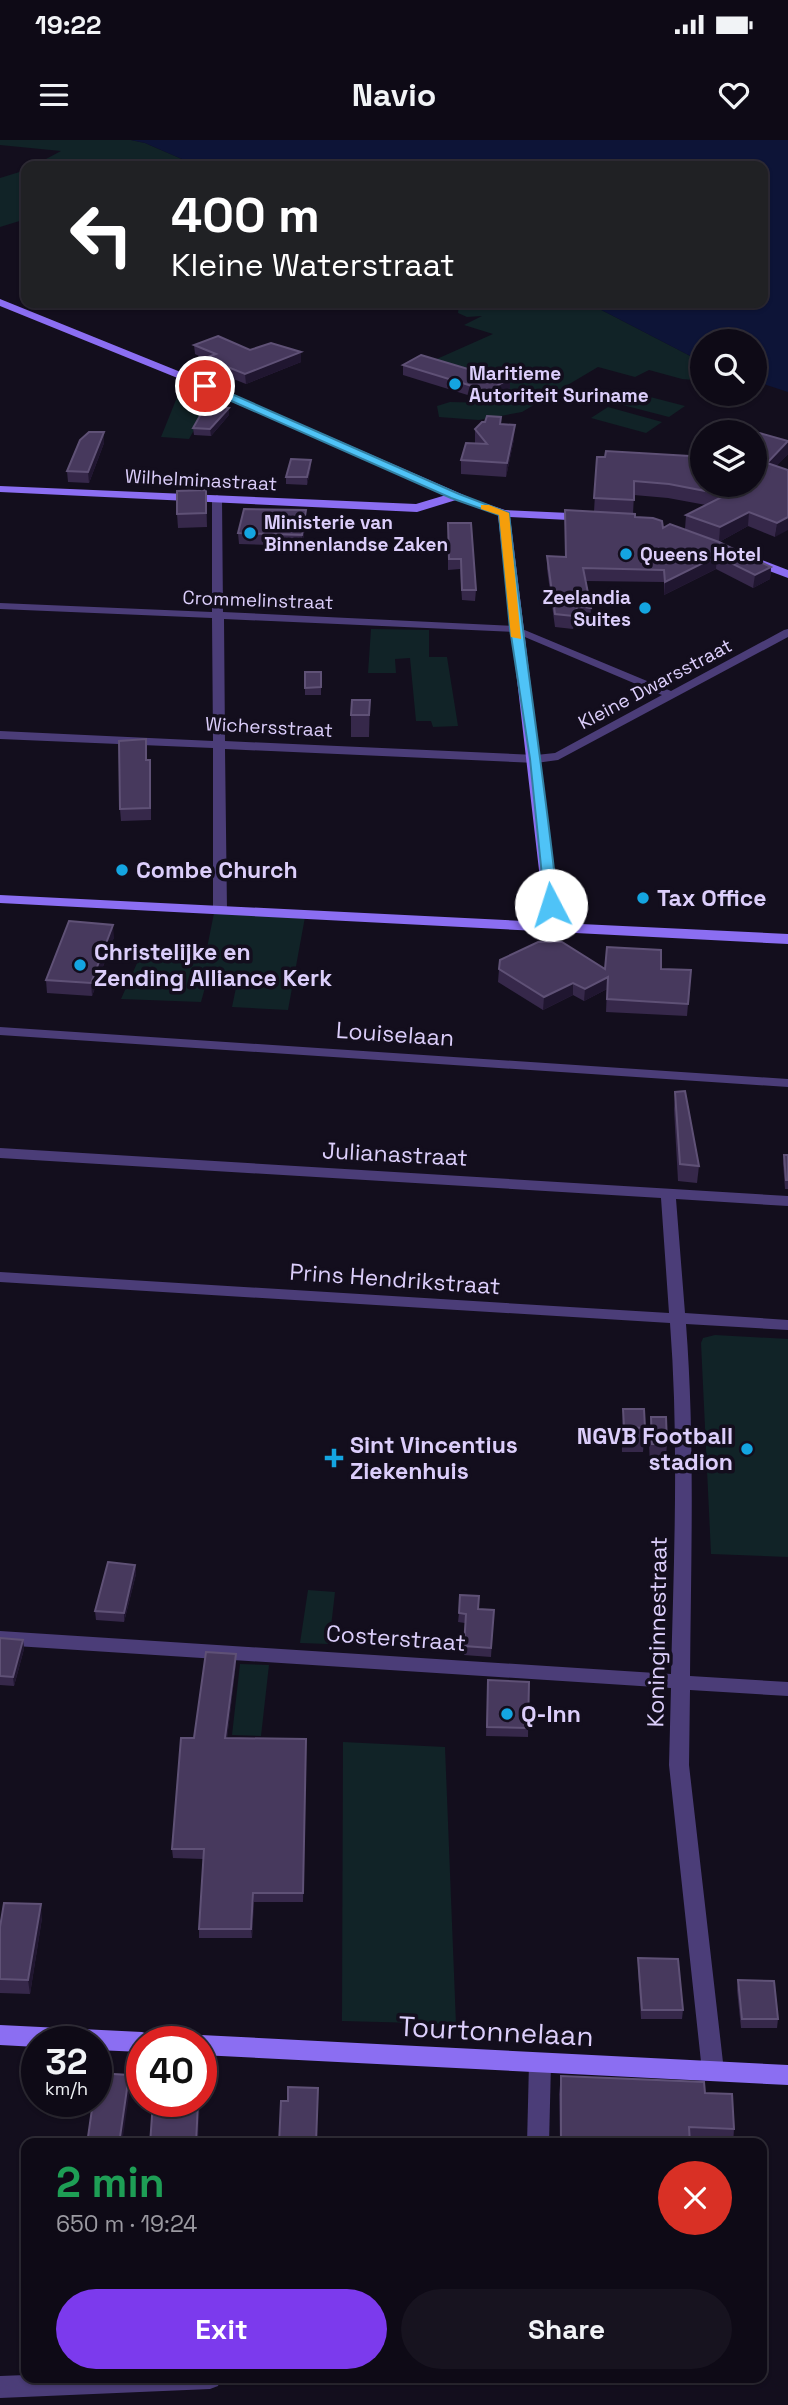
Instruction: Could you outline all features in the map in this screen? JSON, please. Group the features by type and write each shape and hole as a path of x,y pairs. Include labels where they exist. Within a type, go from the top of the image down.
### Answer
{"street":[{"path":"2,305 184,377 451,494 504,513"},
{"path":"425,482 430,492 423,505 504,513 606,517"},
{"name":"Wilhelminastraat","path":"0,489 401,507 423,505 451,494"},
{"path":"217,498 220,910"},
{"path":"504,513 515,629 536,759 553,927"},
{"path":"736,554 788,574"},
{"name":"Crommelinstraat","path":"0,606 515,629"},
{"path":"515,629 671,695"},
{"name":"Kleine Dwarsstraat","path":"536,759 558,756 788,632"},
{"name":"Wichersstraat","path":"0,734 536,759"},
{"path":"0,900 788,939"},
{"name":"Louiselaan","path":"0,1031 788,1083"},
{"name":"Julianastraat","path":"0,1153 788,1201"},
{"name":"Koninginnestraat","path":"668,1193 681,1362 683,1539 679,1765 713,2071"},
{"name":"Prins Hendrikstraat","path":"0,1277 788,1325"},
{"name":"Costerstraat","path":"0,1638 788,1689"},
{"path":"0,2035 126,2041"},
{"name":"Tourtonnelaan","path":"217,2046 788,2075"},
{"path":"538,2138 540,2063"},
{"path":"0,2387 93,2383"}],"shaded area":[{"path":"0,140 131,140 145,143 186,161 42,161 61,151 0,145"},
{"path":"21,172 21,221 0,227 0,178"},
{"path":"458,308 598,308 690,356 690,380 649,370 635,377 598,367 522,412 479,420 439,417 437,406 450,402 490,403 509,394 507,386 430,362 493,334 464,325 482,316 467,317 458,313"},
{"path":"182,385 212,398 189,439 161,437"},
{"path":"631,392 685,406 669,417 615,403"},
{"path":"608,407 662,422 646,433 591,418"},
{"path":"371,629 429,630 429,657 447,657 458,726 433,727 431,721 416,721 410,658 395,659 396,673 368,673"},
{"path":"214,913 305,917 288,1010 232,1007 238,978 208,977 201,1002 121,999 138,961 157,961 159,956 205,958"},
{"name":"NGVB Football stadion","path":"715,1335 788,1339 788,1557 711,1554 701,1343 703,1338"},
{"path":"308,1590 335,1592 329,1644 300,1643"},
{"path":"240,1664 269,1665 261,1736 232,1735"},
{"path":"343,1742 445,1747 456,2024 342,2021"}],"water":[{"path":"131,140 788,140 788,392 767,385 767,329 690,329 690,356 598,308 768,308 768,161 186,161 145,143"}],"building":[{"path":"218,336 250,350 271,343 301,352 245,374 205,358 216,354 194,345"},
{"path":"421,355 488,375 495,371 510,378 488,391 403,365"},
{"path":"206,405 229,408 210,429 193,428"},
{"path":"487,416 501,417 500,424 515,425 507,463 461,460 466,443 487,444 475,429 485,422"},
{"path":"89,432 104,432 88,472 67,471 80,440"},
{"path":"767,435 788,441 767,463"},
{"path":"606,451 690,456 690,488 634,481 634,500 594,498 597,457 605,457"},
{"path":"291,459 311,460 307,477 286,477"},
{"path":"767,463 788,470 788,517 777,523 749,512 720,527 686,515 722,497 767,497"},
{"path":"206,490 206,513 177,514 177,491"},
{"path":"244,509 306,510 302,535 238,533"},
{"path":"565,510 635,514 635,517 653,518 662,521 663,528 670,524 719,542 771,567 755,575 717,556 665,582 664,570 583,568 591,608 578,606 573,616 555,614 547,556 566,557"},
{"path":"448,523 471,523 476,590 462,590 461,559 449,559"},
{"path":"305,672 321,672 321,687 305,688"},
{"path":"352,700 370,700 369,715 351,715"},
{"path":"146,739 146,760 150,760 150,808 120,809 119,741"},
{"name":"Christelijke en Zending Alliance Kerk","path":"69,921 113,925 91,983 46,980"},
{"path":"538,942 562,942 605,969 607,947 661,950 661,969 691,970 688,1004 607,999 608,977 585,989 573,983 544,997 499,969 500,960"},
{"path":"685,1091 699,1166 680,1164 675,1092"},
{"path":"784,1155 788,1155 788,1180 786,1180"},
{"path":"623,1409 644,1409 645,1428 624,1427"},
{"path":"651,1417 666,1417 667,1444 652,1444"},
{"path":"108,1562 135,1565 124,1613 95,1611"},
{"path":"460,1595 479,1596 478,1609 494,1610 491,1648 464,1646 466,1614 459,1613"},
{"path":"0,1638 23,1640 13,1677 0,1676"},
{"path":"206,1652 236,1654 225,1738 306,1739 303,1893 253,1893 251,1929 199,1929 204,1849 172,1849 181,1738 194,1738"},
{"name":"Q-Inn","path":"488,1680 529,1682 528,1728 487,1727"},
{"path":"4,1903 41,1904 28,1980 0,1979 0,1927"},
{"path":"638,1958 678,1959 683,2010 642,2010"},
{"path":"738,1980 774,1981 778,2019 742,2019"},
{"path":"112,2074 126,2075 120,2138 88,2138 91,2117 112,2117"},
{"path":"561,2076 704,2082 705,2093 732,2094 734,2129 689,2127 690,2138 561,2138"},
{"path":"288,2087 318,2088 316,2138 279,2138 281,2101 288,2101"},
{"path":"152,2117 197,2117 196,2138 150,2138"}],"slow traffic":[{"path":"485,507 504,513 517,637"}],"place":[{"name":"Maritieme Autoriteit Suriname","path":"455,384"},
{"name":"Ministerie van Binnenlandse Zaken","path":"250,533"},
{"name":"Queens Hotel","path":"626,554"},
{"name":"Zeelandia Suites","path":"645,608"},
{"name":"Combe Church","path":"122,870"},
{"name":"Tax Office","path":"643,898"},
{"name":"Christelijke en Zending Alliance Kerk","path":"80,965"},
{"name":"NGVB Football stadion","path":"747,1449"},
{"name":"Sint Vincentius Ziekenhuis","path":"334,1458"},
{"name":"Q-Inn","path":"507,1714"}],"route":[{"path":"205,386 455,496 504,513 515,629 536,759 551,905"}]}
